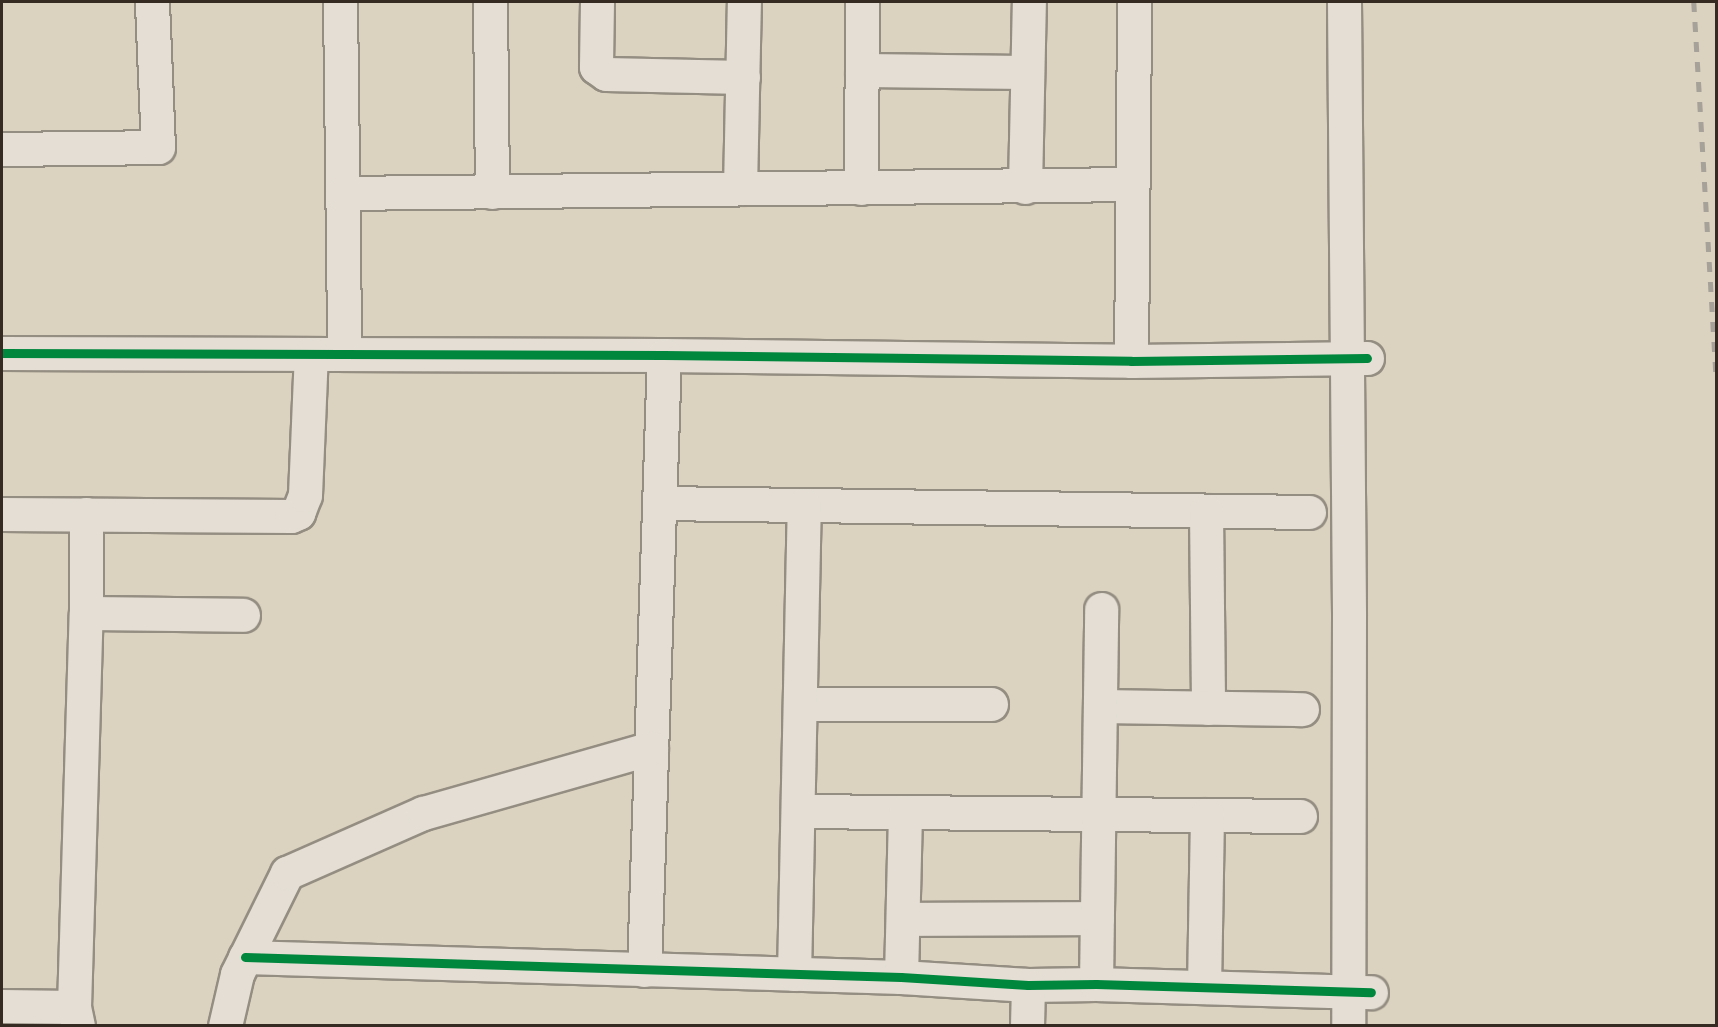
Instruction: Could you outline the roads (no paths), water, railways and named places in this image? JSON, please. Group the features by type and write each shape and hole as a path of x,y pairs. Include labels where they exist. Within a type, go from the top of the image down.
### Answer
{"street":[{"path":"2,149 158,147 152,2"},
{"path":"340,2 344,354"},
{"path":"490,2 492,192"},
{"path":"597,2 596,68 606,74 743,77"},
{"path":"740,188 744,2"},
{"path":"861,188 862,2"},
{"path":"1025,187 1029,2"},
{"path":"1131,361 1134,2"},
{"path":"1344,2 1357,358"},
{"path":"1366,2 1357,358 1360,992 1371,1026"},
{"path":"862,70 1027,72"},
{"path":"342,193 1131,184"},
{"path":"2,353 664,355 1131,361 1357,358"},
{"path":"2,514 291,516 298,513 305,495 311,354"},
{"path":"644,970 664,355"},
{"path":"659,503 1309,512"},
{"path":"795,974 804,505"},
{"path":"1206,511 1208,708"},
{"path":"2,1006 76,1016 86,613 86,514"},
{"path":"1096,984 1101,609"},
{"path":"86,613 243,615"},
{"path":"800,704 991,704"},
{"path":"1100,706 1302,709"},
{"path":"225,1026 237,974 287,873 423,813 651,748"},
{"path":"798,811 1300,816"},
{"path":"901,977 905,812"},
{"path":"1204,987 1207,815"},
{"path":"903,919 1097,918"},
{"path":"245,957 901,977 1028,985 1096,984 1360,992"},
{"path":"1027,1026 1028,985"},
{"path":"1348,1026 1360,992"}],"railway":[{"path":"1694,2 1716,377"}]}
